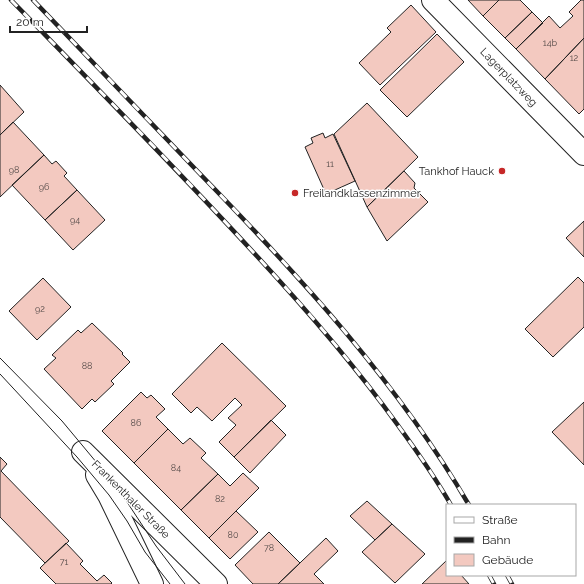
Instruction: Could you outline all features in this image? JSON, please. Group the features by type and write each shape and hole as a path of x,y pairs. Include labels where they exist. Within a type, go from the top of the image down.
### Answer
{"street":[{"name":"Lagerplatzweg","path":"433,0 584,154"},
{"name":"Frankenthaler Straße","path":"152,584 109,495 83,452 216,584"}],"building":[{"path":"468,0 499,0 483,16"},
{"path":"499,0 520,0 532,12 505,38 483,16"},
{"path":"581,0 584,0 584,38 545,79 516,49 549,16 560,28 573,16 569,12"},
{"path":"411,5 436,32 380,85 359,63 391,32 387,28"},
{"path":"532,12 543,23 516,49 505,38"},
{"path":"437,34 464,62 407,117 380,90"},
{"path":"584,38 584,109 579,114 545,79"},
{"path":"0,85 24,112 0,135"},
{"path":"367,103 418,157 367,207 334,134"},
{"path":"13,122 44,155 0,197 0,135"},
{"path":"323,133 325,138 333,134 355,181 326,194 305,147 313,143 311,138"},
{"path":"44,155 52,164 56,161 67,173 64,176 77,190 45,220 12,185"},
{"path":"404,171 415,183 414,188 428,202 387,241 367,207"},
{"path":"77,190 105,220 73,250 45,220"},
{"path":"584,221 584,257 566,238"},
{"path":"578,277 584,283 584,327 553,357 525,329"},
{"path":"43,278 71,307 37,340 9,311"},
{"path":"92,323 123,353 122,354 130,362 111,381 114,384 95,402 92,399 82,409 44,369 56,358 52,355 78,330 81,333"},
{"path":"222,343 286,406 234,457 219,442 236,425 228,418 242,405 235,398 212,421 197,407 191,413 172,394"},
{"path":"141,392 147,398 151,395 165,409 156,417 168,429 134,463 102,431"},
{"path":"584,402 584,465 552,432"},
{"path":"271,420 286,435 250,473 234,457"},
{"path":"168,429 183,444 190,438 206,453 201,458 218,474 181,510 134,463"},
{"path":"0,457 7,464 1,471 69,541 45,563 0,517"},
{"path":"243,473 259,488 209,538 181,510 218,474 230,486"},
{"path":"367,501 392,524 375,540 350,516"},
{"path":"236,511 258,532 230,559 209,538"},
{"path":"392,524 425,554 395,583 362,552"},
{"path":"269,532 300,563 278,584 253,584 235,565"},
{"path":"326,538 338,551 314,574 324,584 278,584"},
{"path":"66,543 83,561 80,564 97,581 104,575 112,583 56,584 40,568"},
{"path":"446,561 446,576 462,576 469,584 422,584"}],"tram line":[{"path":"0,358 62,421 107,475 156,546 185,584"},
{"path":"0,374 77,457 109,495 127,521 145,552 170,584"}],"railway":[{"path":"11,0 194,189 310,315 380,401 425,464 450,504"},
{"path":"33,0 240,215 312,293 346,333 411,416 468,504"},
{"path":"490,576 494,584"},
{"path":"508,576 512,584"}],"place":[{"name":"Tankhof Hauck","path":"502,171"},
{"name":"Freilandklassenzimmer","path":"295,193"}]}
